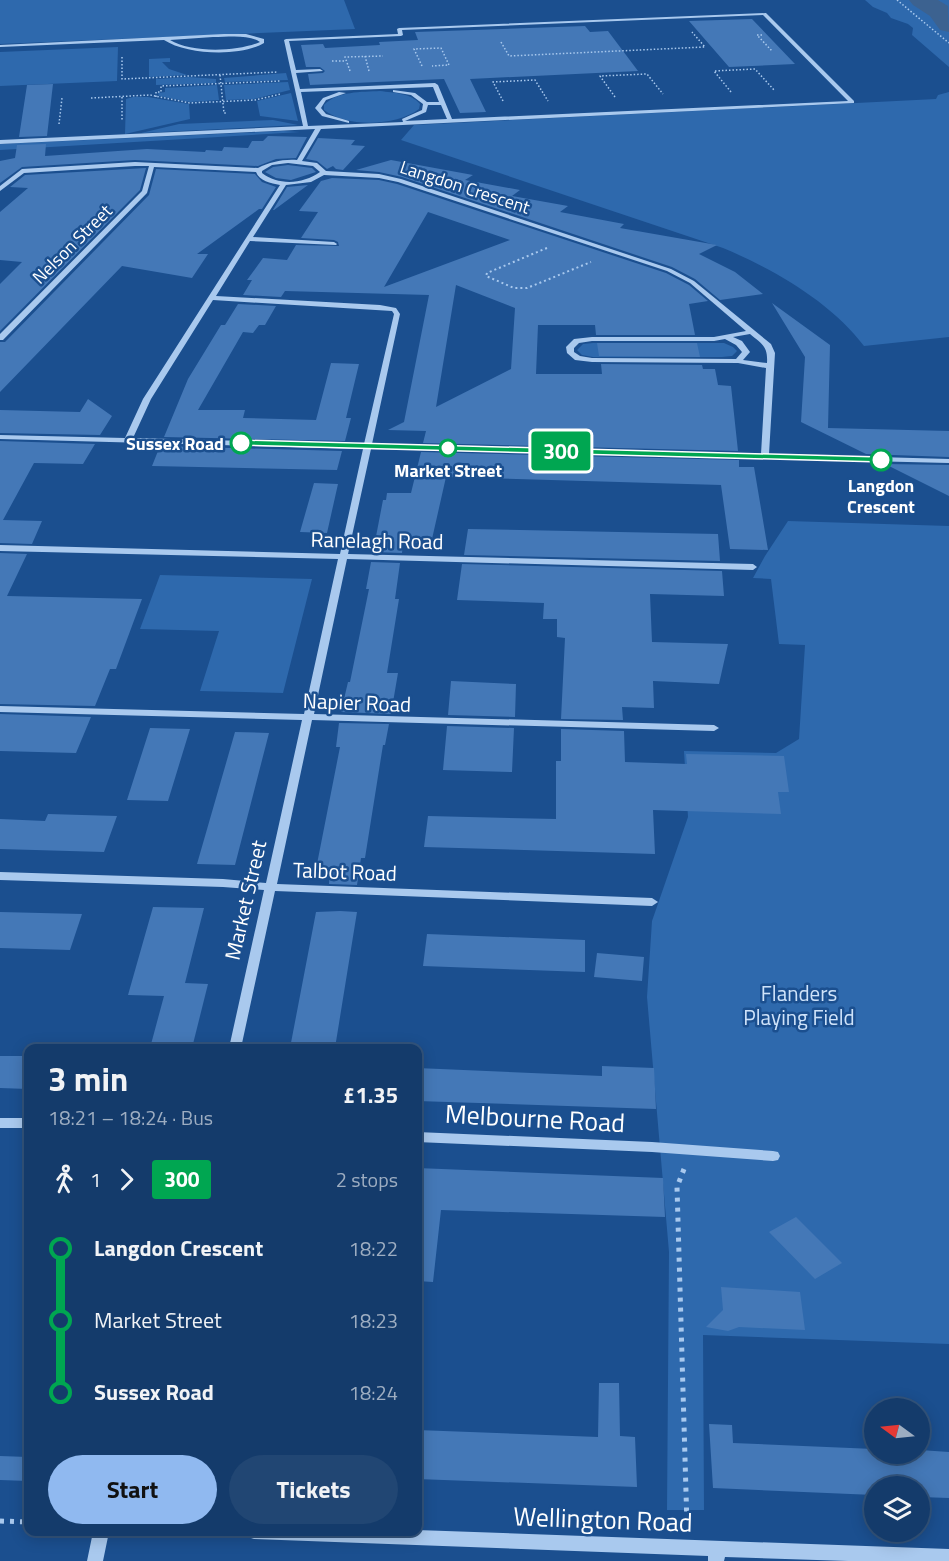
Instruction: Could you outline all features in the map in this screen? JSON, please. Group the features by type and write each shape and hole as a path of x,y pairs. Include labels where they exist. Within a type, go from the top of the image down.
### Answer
{"street":[{"path":"0,142 306,128 317,130 383,124 852,102 764,14 399,29 401,35 286,40 306,128"},
{"path":"0,46 165,39 248,36 259,38 262,43 248,48 199,50 178,47 165,39"},
{"path":"293,72 320,70"},
{"path":"298,91 435,85 450,121"},
{"path":"318,107 321,101 333,95 366,89 404,92 419,97 426,104 443,103"},
{"path":"318,107 324,115 339,120 383,124 419,114 424,111 426,104"},
{"path":"302,108 318,107"},
{"path":"0,189 22,171 152,165 259,170 279,162 298,161 317,130"},
{"name":"Langdon Crescent","path":"298,161 321,166 322,173"},
{"name":"Nelson Street","path":"0,338 145,192 152,165"},
{"path":"128,440 147,399 284,183 261,177 259,170"},
{"name":"Langdon Crescent","path":"284,183 309,180 322,173 379,176 399,180 682,275 768,346 771,353 771,366 765,456"},
{"path":"248,239 334,244"},
{"name":"Market Street","path":"211,298 394,309 397,314 370,446 237,1044"},
{"path":"750,332 728,337 592,339 577,341 570,347 571,353 578,358 592,360 738,361 771,366"},
{"path":"728,337 746,352 738,361"},
{"path":"0,437 949,461"},
{"name":"Ranelagh Road","path":"0,548 753,567"},
{"name":"Napier Road","path":"0,709 308,719 714,728"},
{"name":"Talbot Road","path":"0,876 223,883 272,888 652,902"},
{"path":"0,1123 24,1123"},
{"name":"Melbourne Road","path":"422,1137 652,1147 773,1156"},
{"path":"95,1561 100,1536"},
{"name":"Wellington Road","path":"363,1536 689,1548 716,1555 949,1557"}],"path":[{"path":"897,0 949,43"},
{"path":"492,25 509,56 705,47 679,18"},
{"path":"122,84 123,41"},
{"path":"422,66 414,49 441,48 449,65 426,66"},
{"path":"364,56 369,71"},
{"path":"350,72 345,57 383,56"},
{"path":"331,61 346,61"},
{"path":"743,107 714,71 754,69 788,105"},
{"path":"122,79 293,72"},
{"path":"626,112 600,76 647,74 676,110"},
{"path":"220,75 224,113 235,114"},
{"path":"156,97 156,92 161,92 161,86 295,80"},
{"path":"511,118 493,82 535,80 557,116"},
{"path":"92,98 156,97 190,103 255,100 298,91"},
{"path":"121,136 122,97"},
{"path":"58,139 62,98"},
{"path":"572,238 487,273 486,276 513,288 527,288 614,252"},
{"path":"685,1149 685,1164 678,1187 689,1548"},
{"path":"0,1521 24,1522"}],"green space":[{"path":"0,0 344,0 355,29 0,44"},
{"path":"865,0 949,0 949,67 912,35 913,28 908,24 891,18 887,13 873,7"},
{"path":"118,47 117,81 0,86 0,52"},
{"path":"170,58 170,62 162,62 169,69 187,75 149,77 149,59"},
{"path":"286,73 288,80 225,82 224,78"},
{"path":"189,77 216,79 216,83 156,85 156,79"},
{"path":"288,82 290,90 254,99 226,100 224,85"},
{"path":"217,85 219,100 190,102 159,96 158,93 165,92 165,88"},
{"path":"380,91 412,98 420,104 419,109 398,119 372,123 345,120 324,110 324,105 336,97 350,93"},
{"path":"949,92 949,337 864,346 851,330 818,301 800,288 742,256 401,140 414,125 936,99 938,95"},
{"path":"291,93 298,121 260,116 257,101"},
{"path":"148,97 189,104 190,119 125,134 126,99"},
{"path":"273,120 298,125 141,133 179,124"},
{"path":"300,132 0,150 0,144"},
{"path":"724,343 737,351 732,356 722,357 593,357 582,355 577,350 583,344"},
{"name":"Flanders Playing Field","path":"788,521 949,526 949,1344 703,1335 704,1510 667,1510 669,1252 647,997 652,921 688,817 684,751 776,753 799,739 805,645 779,644 771,579 753,578"},
{"path":"160,575 312,579 283,693 200,691 219,631 140,629"}],"building":[{"path":"752,19 795,64 729,67 689,21"},
{"path":"585,26 590,32 608,31 638,71 470,79 486,112 460,113 444,79 310,85 308,74 325,71 320,67 306,67 301,45 323,44 325,48 380,45 379,42 418,40 415,32"},
{"path":"53,84 47,136 19,137 27,85"},
{"path":"268,136 307,137 296,158 276,159 258,166 135,160 22,167 0,183 0,161 15,158 17,145 46,144 45,156 147,149 205,152 206,150 222,151 224,147 248,148 252,141 263,141"},
{"path":"318,138 355,140 351,145 365,146 343,170 333,166 327,169 317,161 306,159"},
{"path":"391,160 473,175 465,180 520,190 512,196 568,206 560,212 624,224 620,228 717,245 699,254 735,272 763,294 720,300 695,279 672,267 402,177 356,170"},
{"path":"288,165 312,168 316,172 291,180 276,178 265,172 273,167"},
{"path":"146,168 140,190 0,331 0,284 22,262 0,260 0,212 28,188 10,187 25,175"},
{"path":"156,169 255,174 262,182 276,187 262,209 197,254 208,254 192,278 122,266 0,392 0,342 5,342 149,195"},
{"path":"332,178 379,180 397,184 666,273 689,285 708,301 689,304 695,335 596,335 595,325 538,325 536,374 602,374 601,364 702,365 703,369 715,369 718,385 731,386 738,451 423,443 426,431 388,430 404,422 429,295 285,291 281,297 243,295 252,280 247,280 263,258 287,260 296,245 339,246 334,240 301,238 318,212 299,211 321,181","holes":["428,212 510,240 384,287","456,285 515,308 511,369 436,407"]},
{"path":"308,185 274,210 273,210 287,187"},
{"path":"772,303 830,345 828,428 949,431 949,457 866,454 801,422 805,357"},
{"path":"238,304 276,306 265,325 259,325 253,333 243,332 198,410 245,410 243,418 316,420 331,363 359,364 346,418 351,418 345,441 164,437 188,379 221,325 225,325"},
{"path":"597,343 697,343 700,357 599,356"},
{"path":"88,399 112,416 100,435 0,433 0,410 80,412"},
{"path":"0,441 95,444 83,464 34,463 3,520 42,521 32,544 0,543"},
{"path":"160,446 342,451 337,470 152,466"},
{"path":"421,452 739,460 739,467 754,467 768,550 730,549 721,485 446,477 432,539 430,538 429,543 403,542 402,553 373,552 383,500 386,500 387,493 411,493"},
{"path":"885,464 949,465 949,496"},
{"path":"314,483 338,484 327,533 300,532"},
{"path":"468,529 718,534 720,561 464,555"},
{"path":"0,553 27,554 7,596 142,599 116,669 110,669 95,706 0,704"},
{"path":"371,562 400,563 395,599 399,599 387,673 398,673 391,714 341,712 348,682 350,682 369,589 366,589"},
{"path":"462,564 722,571 724,596 650,594 652,642 728,644 719,684 653,681 654,708 622,707 623,720 561,719 565,638 557,637 557,619 543,619 544,603 457,600"},
{"path":"451,681 516,684 515,717 448,715"},
{"path":"0,714 91,717 76,753 0,751"},
{"path":"339,723 389,724 385,745 383,745 365,858 361,858 357,885 329,884 330,869 316,869 340,747 336,747"},
{"path":"447,726 514,728 512,772 443,770"},
{"path":"150,728 190,729 168,801 127,800"},
{"path":"561,729 624,731 625,762 687,764 686,754 784,756 789,792 778,792 781,814 653,810 655,854 424,847 428,816 556,819 556,761 561,761"},
{"path":"235,732 269,733 235,865 197,864"},
{"path":"48,814 117,816 104,852 0,849 0,819 45,821"},
{"path":"153,907 204,908 185,983 208,984 193,1044 151,1044 164,996 128,995"},
{"path":"0,912 82,914 70,950 0,948"},
{"path":"316,912 357,912 336,1044 291,1044"},
{"path":"427,934 585,940 585,972 423,966"},
{"path":"597,953 644,957 642,981 594,977"},
{"path":"0,1056 24,1056 24,1089 0,1088"},
{"path":"602,1066 654,1068 656,1109 422,1101 422,1068 602,1076"},
{"path":"422,1168 663,1178 665,1217 441,1210 433,1282 422,1281"},
{"path":"796,1217 842,1263 815,1279 769,1232"},
{"path":"721,1287 800,1292 805,1330 739,1327 728,1331 706,1327 723,1310"},
{"path":"599,1383 619,1383 620,1436 635,1437 637,1487 422,1479 422,1430 598,1437"},
{"path":"709,1424 732,1425 733,1443 864,1449 864,1464 930,1464 930,1451 949,1452 949,1498 930,1497 930,1476 864,1476 864,1495 713,1488"},
{"path":"0,1456 24,1457 24,1481 0,1480"}],"waterway":[{"path":"921,0 939,11 949,25"}],"bus line":[{"name":"300","path":"241,443 881,460"}],"place":[{"name":"Sussex Road","path":"241,443"},
{"name":"Market Street","path":"448,448"},
{"name":"Langdon Crescent","path":"881,460"}]}
